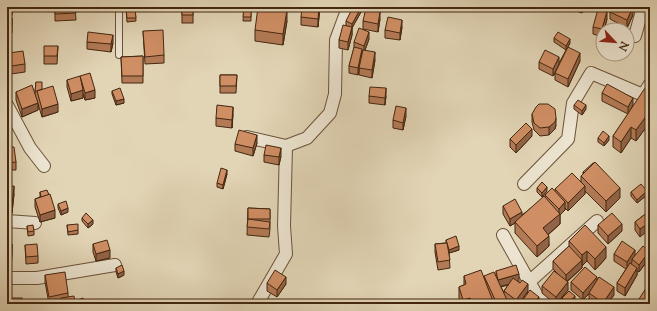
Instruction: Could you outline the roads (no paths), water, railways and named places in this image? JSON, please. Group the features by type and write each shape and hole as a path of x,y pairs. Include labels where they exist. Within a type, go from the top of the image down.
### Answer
{"street":[{"path":"247,137 286,146 307,138 330,113 335,94 336,40 346,13 350,7"},
{"path":"635,36 643,7"},
{"path":"524,184 568,139 573,102 591,73 643,95 650,84"},
{"path":"7,104 30,148 44,166"},
{"path":"256,304 286,254 284,226 286,146"},
{"path":"7,221 36,223"},
{"path":"529,282 597,221"},
{"path":"502,235 536,294 546,304"},
{"path":"7,278 37,278 115,265"}],"lane":[{"path":"119,7 119,55"}]}
